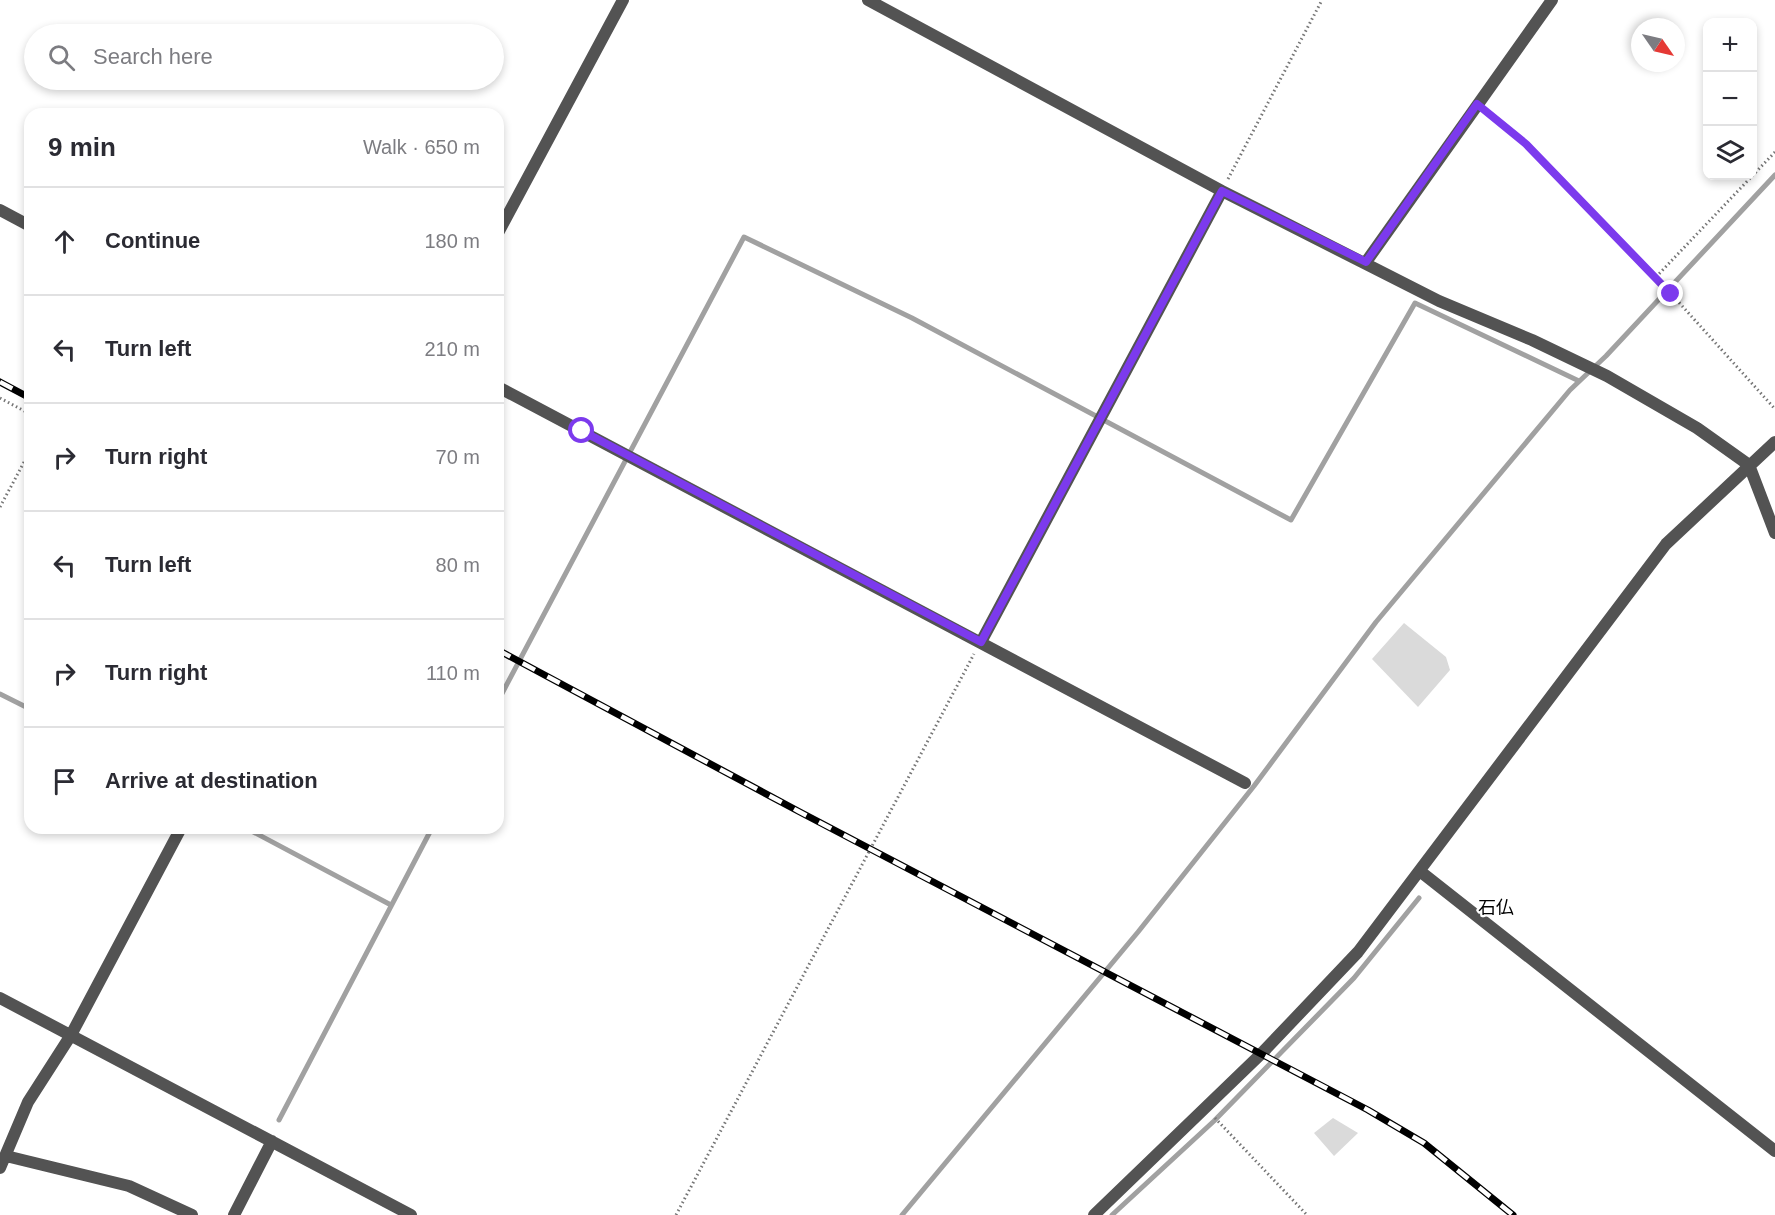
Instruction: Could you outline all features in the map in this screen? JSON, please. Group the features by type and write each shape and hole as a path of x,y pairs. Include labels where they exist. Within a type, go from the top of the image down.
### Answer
{"street":[{"path":"504,222 623,0"},
{"path":"867,0 1222,191 1439,301 1532,340 1607,376 1697,428 1749,465 1775,533"},
{"path":"1366,262 1552,0"},
{"path":"981,642 1222,191"},
{"path":"0,210 24,223"},
{"path":"504,390 1245,783"},
{"path":"1094,1215 1206,1108 1358,952 1421,872 1666,543 1775,442"},
{"path":"0,1168 28,1102 71,1035 178,834"},
{"path":"1421,872 1775,1151"},
{"path":"0,998 411,1215"},
{"path":"234,1215 272,1141"},
{"path":"6,1156 129,1186 192,1215"}],"path":[{"path":"1222,191 1322,0"},
{"path":"1477,104 1526,144 1656,277 1775,409"},
{"path":"1656,277 1775,152"},
{"path":"0,398 24,411"},
{"path":"0,507 24,462"},
{"path":"676,1215 981,642"},
{"path":"1206,1108 1307,1215"}],"shaded area":[{"path":"1404,623 1446,657 1450,670 1418,707 1372,659"},
{"path":"1333,1118 1358,1133 1334,1156 1314,1133"}],"waterway":[{"path":"902,1215 1138,932 1254,786 1376,622 1570,390 1606,356 1775,175"},
{"path":"504,690 744,237 912,318 1291,520 1415,303 1579,381"},
{"path":"0,694 24,706"},
{"path":"257,834 391,905"},
{"path":"279,1120 429,834"},
{"path":"1112,1215 1214,1121 1354,978 1419,898"}],"railway":[{"path":"0,382 24,395"},
{"path":"504,653 798,811 1368,1110 1424,1143 1513,1215"}],"district":[{"name":"石仏","path":"1496,908"}],"route":[{"path":"582,431 981,642 1222,191 1366,262 1477,104 1526,144 1671,294"}]}
